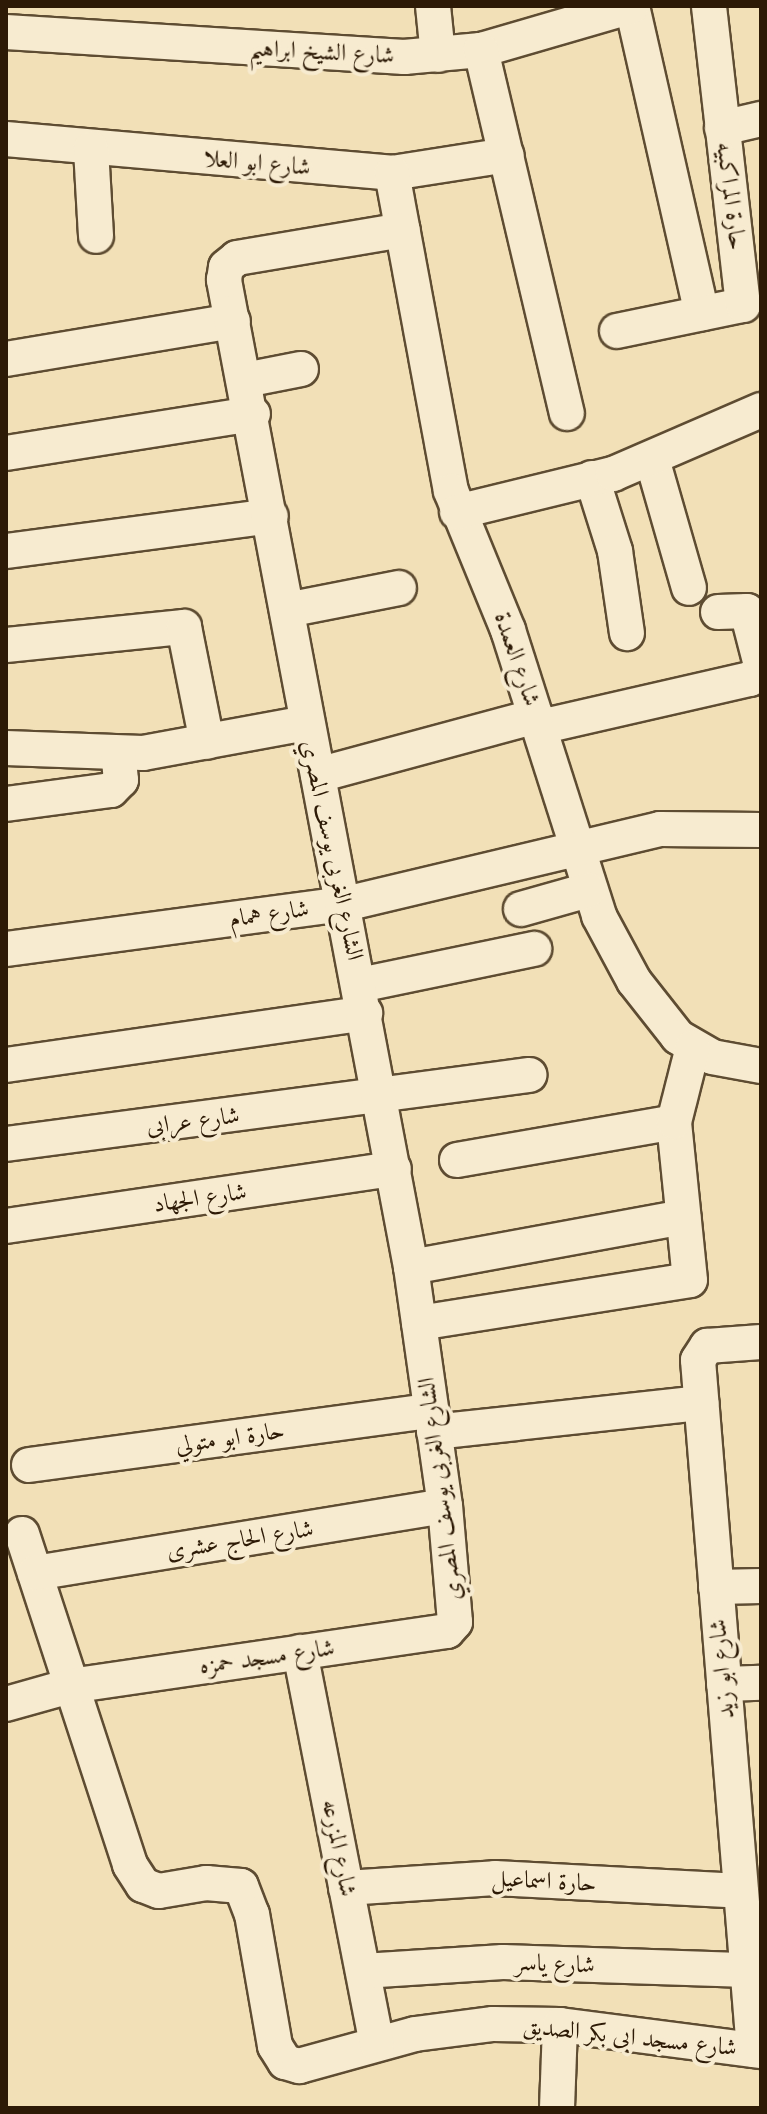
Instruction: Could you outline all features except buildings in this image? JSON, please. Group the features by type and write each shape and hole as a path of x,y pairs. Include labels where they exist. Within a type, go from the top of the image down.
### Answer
{"street":[{"path":"433,6 438,55"},
{"path":"632,6 702,313"},
{"name":"شارع الشيخ ابراهيم","path":"6,32 438,55 481,50 632,6"},
{"name":"حارة المراكبيه","path":"617,331 744,301 709,6"},
{"path":"481,50 567,413"},
{"path":"722,128 761,119"},
{"name":"شارع ابو العلا","path":"6,139 91,149 392,173 507,155"},
{"path":"91,149 96,236"},
{"name":"شارع العمدة","path":"392,173 457,512 508,630 588,890 634,981 666,1025 693,1047 733,1064 761,1066"},
{"name":"الشارع الغربى يوسف المصري","path":"403,230 237,258 224,274 253,414 306,723 345,904 411,1267 445,1506 455,1615"},
{"path":"6,359 233,321"},
{"path":"245,380 301,369"},
{"path":"6,453 253,414"},
{"path":"457,512 592,478 652,459 759,418"},
{"path":"652,459 689,588"},
{"path":"592,478 615,551 627,633"},
{"path":"6,551 271,516"},
{"path":"287,610 399,588"},
{"path":"718,612 747,611 761,665"},
{"path":"6,645 184,627 207,742"},
{"path":"318,775 538,722 750,679 761,671"},
{"path":"6,748 118,753 207,742 306,723"},
{"path":"6,804 111,790 121,780 118,753"},
{"name":"شارع همام","path":"6,949 345,904 660,829 761,830"},
{"path":"521,909 588,890"},
{"path":"6,1065 363,999 534,949"},
{"path":"419,1323 691,1276 674,1122 693,1047"},
{"name":"شارع عرابى","path":"6,1144 529,1075"},
{"path":"457,1160 674,1122"},
{"name":"شارع الجهاد","path":"6,1226 394,1169"},
{"path":"411,1267 683,1217"},
{"name":"شارع ابو زيد","path":"758,2050 748,1906 748,1828 724,1684 701,1403 702,1349 761,1342"},
{"name":"حارة ابو متولي","path":"29,1465 433,1421 701,1403"},
{"name":"شارع الحاج عشرى","path":"35,1573 445,1506"},
{"path":"22,1534 70,1686"},
{"path":"716,1587 761,1586"},
{"name":"شارع مسجد حمزه","path":"6,1704 70,1686 447,1631 455,1615"},
{"name":"شارع المزرعه","path":"300,1652 377,2043"},
{"path":"724,1684 761,1683"},
{"name":"شارع مسجد ابى بكر الصديق","path":"70,1686 113,1823 143,1885 168,1891 228,1882 247,1894 275,2046 285,2062 299,2066 377,2043 454,2028 560,2025 758,2050"},
{"name":"حارة اسماعيل","path":"346,1888 495,1878 748,1906"},
{"name":"شارع ياسر","path":"363,1971 487,1962 753,1990"},
{"path":"557,2108 560,2025"}]}
